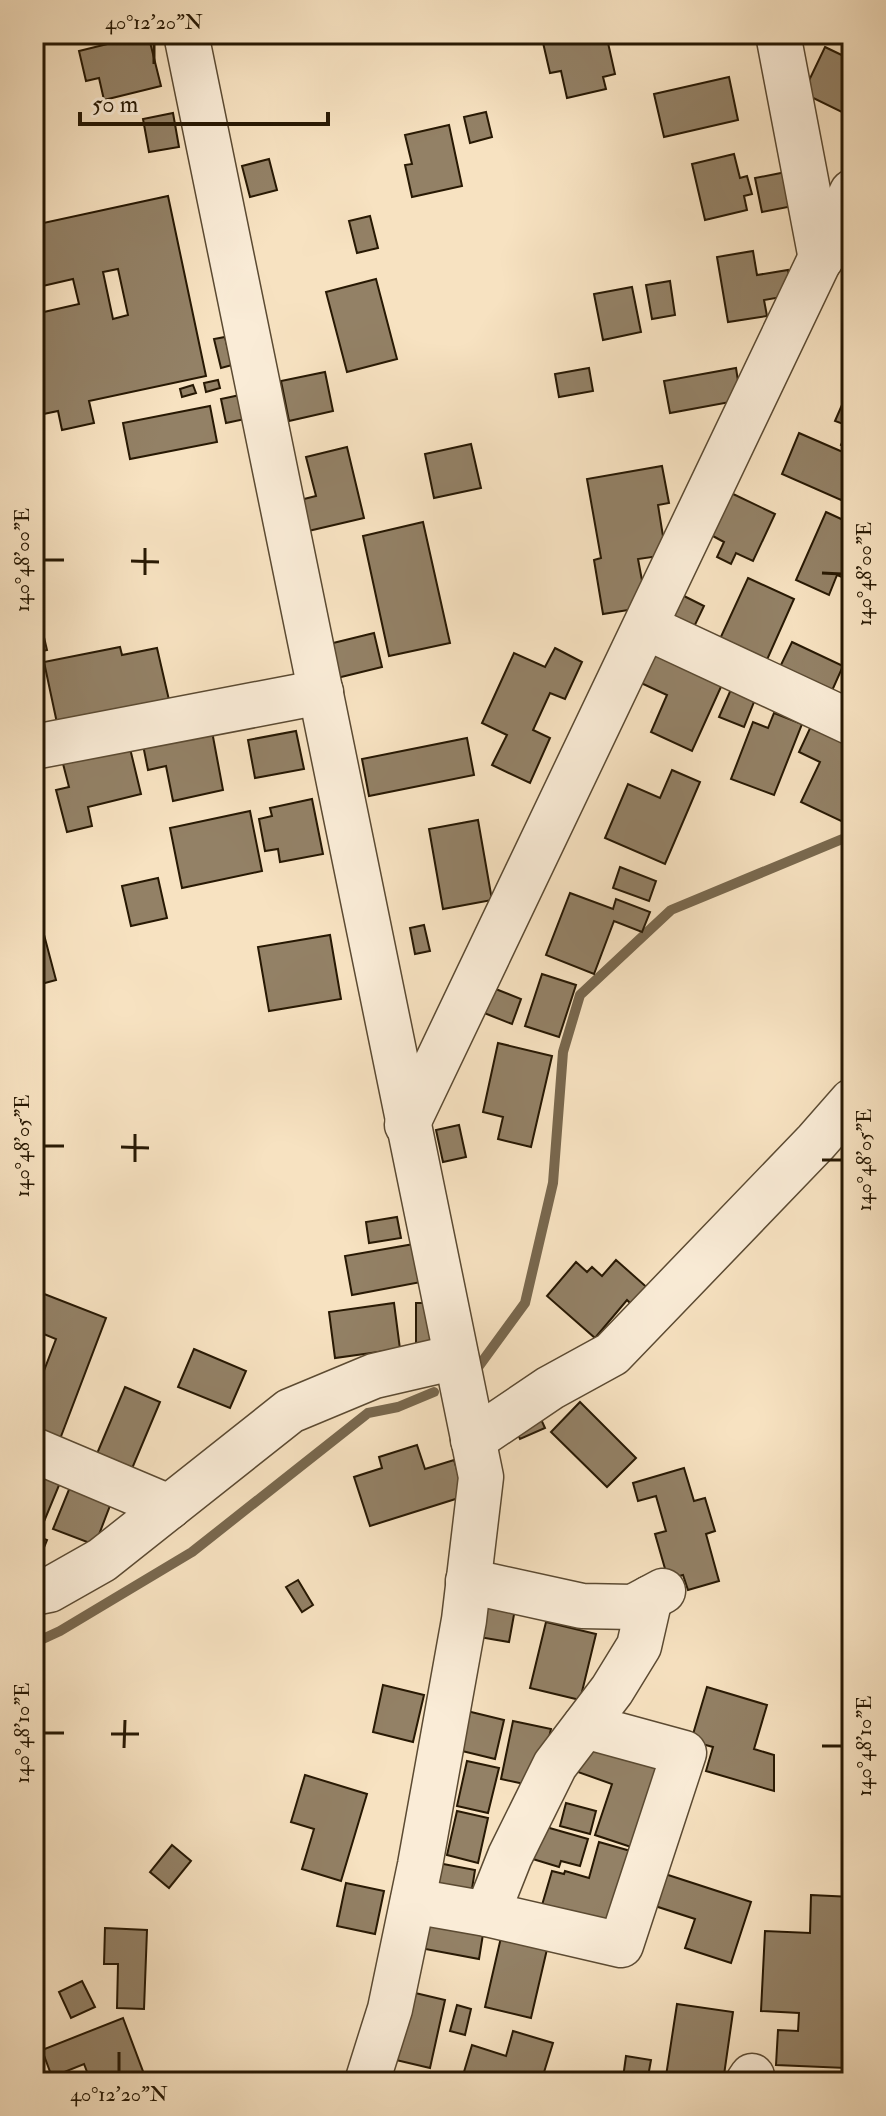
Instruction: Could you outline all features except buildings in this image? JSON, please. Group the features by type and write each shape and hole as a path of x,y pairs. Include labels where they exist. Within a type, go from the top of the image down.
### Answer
{"street":[{"path":"186,34 481,1477 464,1620 413,1901 390,2009 367,2082"},
{"path":"778,34 821,259"},
{"path":"407,1125 852,192"},
{"path":"646,627 852,723"},
{"path":"34,747 321,692"},
{"path":"473,1440 550,1388 612,1354 852,1101"},
{"path":"34,1593 49,1590 102,1560 290,1411 374,1376 456,1357"},
{"path":"34,1450 169,1507"},
{"path":"468,1581 582,1606 633,1607 657,1594 639,1646 612,1690 555,1765 510,1856 487,1914"},
{"path":"413,1901 487,1914 621,1945 684,1753 585,1726"}],"waterway":[{"path":"479,1366 525,1303 553,1183 563,1052 580,995 671,910 852,835"},
{"path":"34,1643 60,1631 192,1552 368,1413 398,1407 434,1392"}]}
